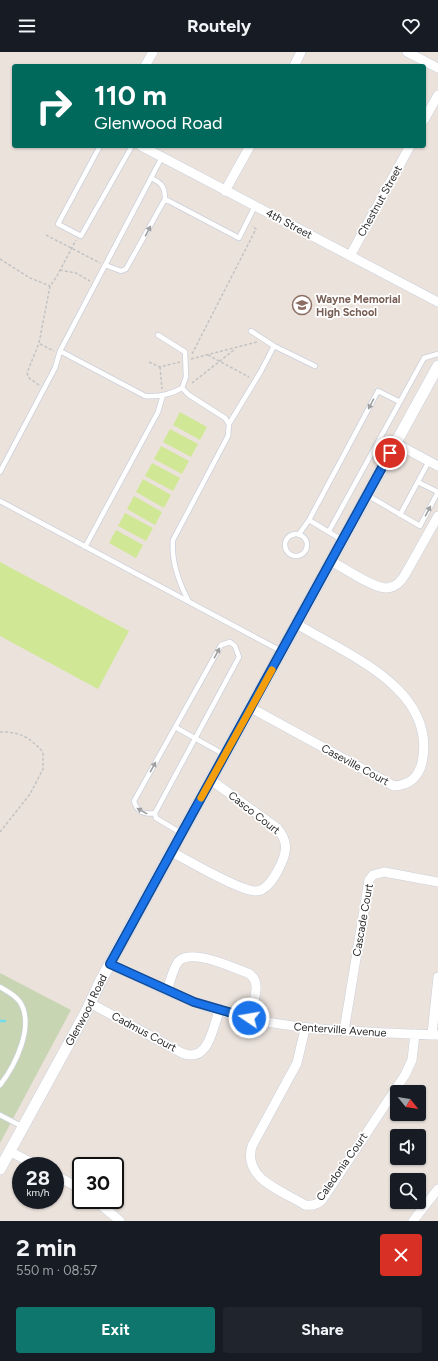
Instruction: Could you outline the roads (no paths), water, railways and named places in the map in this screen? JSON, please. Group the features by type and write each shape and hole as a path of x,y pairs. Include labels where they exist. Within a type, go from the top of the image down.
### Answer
{"street":[{"path":"146,64 153,52"},
{"path":"295,64 301,52"},
{"path":"407,52 438,68"},
{"path":"426,116 438,95"},
{"name":"4th Street","path":"145,148 438,302"},
{"path":"225,191 249,148"},
{"name":"Chestnut Street","path":"350,256 409,148"},
{"name":"Glenwood Road","path":"0,1169 110,964 438,366"},
{"path":"395,443 438,466"},
{"path":"331,561 378,587 392,587 401,580 406,573 438,516"},
{"name":"Caseville Court","path":"250,708 394,786 407,784 420,770 424,752 423,734 420,721 410,701 394,684 371,666 297,624"},
{"name":"Casco Court","path":"172,852 239,886 256,891 263,888 273,878 281,865 287,844 280,832 211,780"},
{"name":"Cascade Court","path":"344,1031 370,880 378,872 384,872 438,882"},
{"path":"166,990 179,961 188,956 197,956 248,973 254,978 257,986 249,1018"},
{"name":"Centerville Avenue","path":"110,964 166,990 219,1011 249,1018 305,1029 435,1034"},
{"path":"435,1034 438,977"},
{"name":"Cadmus Court","path":"90,1003 182,1053 190,1055 200,1053 207,1046 219,1011"},
{"name":"Caledonia Court","path":"305,1029 297,1063 252,1146 250,1159 253,1170 260,1178 305,1205 316,1204 322,1200 405,1075 412,1060 415,1034"},
{"path":"10,1151 21,1157"},
{"path":"414,1221 438,1189"},
{"path":"106,1209 120,1221"}],"lane":[{"path":"99,148 58,224 81,236 131,148"},
{"path":"0,472 55,368 60,352 162,157"},
{"path":"105,265 121,271 126,269 165,199 164,189 159,182 151,178"},
{"path":"165,199 239,238 255,206"},
{"path":"251,331 274,346 315,366"},
{"path":"60,352 144,396 156,397 173,393 182,388 186,377 185,352 158,336"},
{"path":"189,602 177,572 172,550 173,540 228,436 229,424 256,380 274,346"},
{"path":"329,532 424,358 438,354"},
{"path":"182,388 189,395 225,418 229,424"},
{"path":"299,534 306,539 307,549 299,556 292,556 286,551 285,544 292,535 299,534 309,520 378,391 400,402"},
{"path":"85,547 158,412 163,395"},
{"path":"400,515 429,461"},
{"path":"367,495 420,526 438,492 418,482"},
{"path":"0,501 282,651"},
{"path":"309,520 342,540"},
{"path":"155,813 143,813 136,808 134,801 221,645 230,642 235,646 239,657 155,813 156,818 182,834"},
{"path":"175,727 225,755"},
{"path":"0,987 9,992 20,1002 24,1018 24,1036 17,1058 0,1085"},
{"path":"0,992 9,992"},
{"path":"0,1115 23,1127"}],"waterway":[{"path":"0,1021 5,1021"}],"place":[{"name":"Wayne Memorial High School","path":"302,305"}]}
